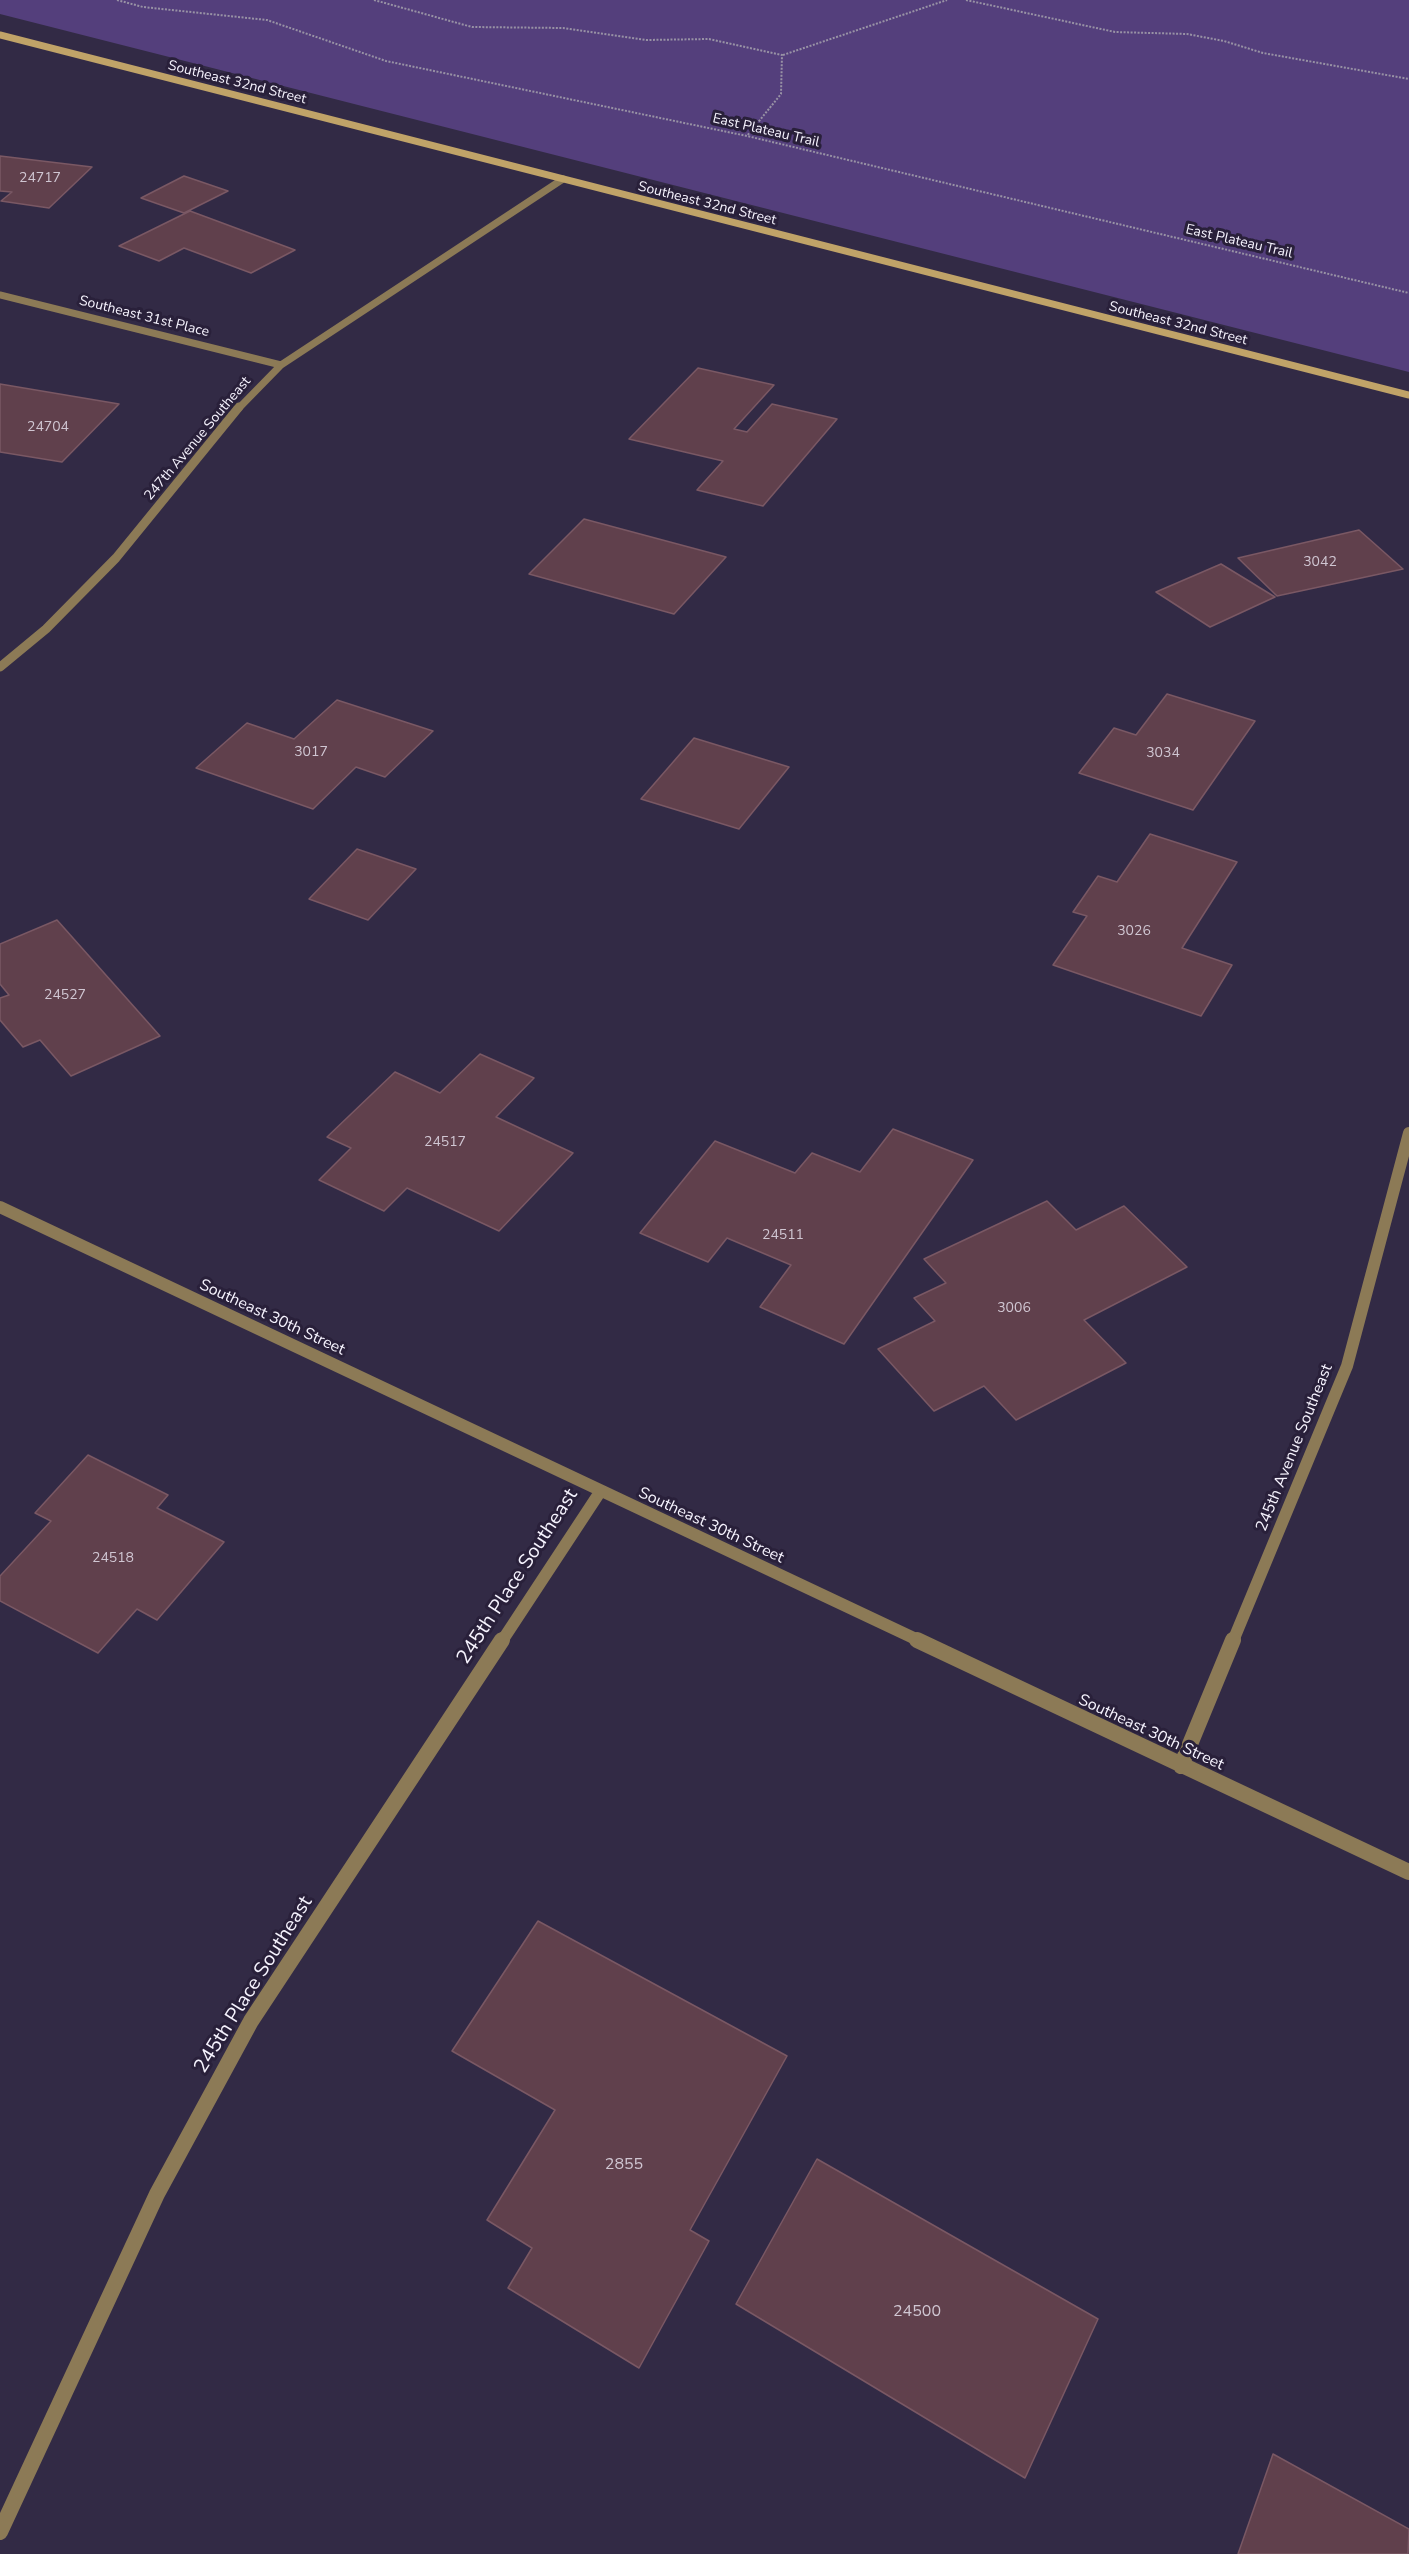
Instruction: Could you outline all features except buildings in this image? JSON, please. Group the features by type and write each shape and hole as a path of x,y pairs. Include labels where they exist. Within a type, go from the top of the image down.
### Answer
{"street":[{"name":"Southeast 32nd Street","path":"0,35 1409,395"},
{"name":"247th Avenue Southeast","path":"0,667 46,629 116,558 249,395 281,365 563,179"},
{"name":"Southeast 31st Place","path":"0,295 281,365"},
{"name":"245th Avenue Southeast","path":"1181,1766 1347,1366 1409,1133"},
{"name":"Southeast 30th Street","path":"0,1207 1409,1872"},
{"name":"245th Place Southeast","path":"0,2532 157,2194 251,2021 600,1492"}],"path":[{"name":"East Plateau Trail","path":"117,0 143,7 267,20 386,61 747,136 1409,293"},
{"path":"374,0 472,27 563,28 646,40 709,39 782,55 947,0"},
{"path":"966,0 1115,32 1187,34 1224,41 1263,53 1409,78"},
{"path":"747,136 781,94 782,55"}],"shaded area":[{"path":"0,0 1409,0 1409,372 0,14"}]}
